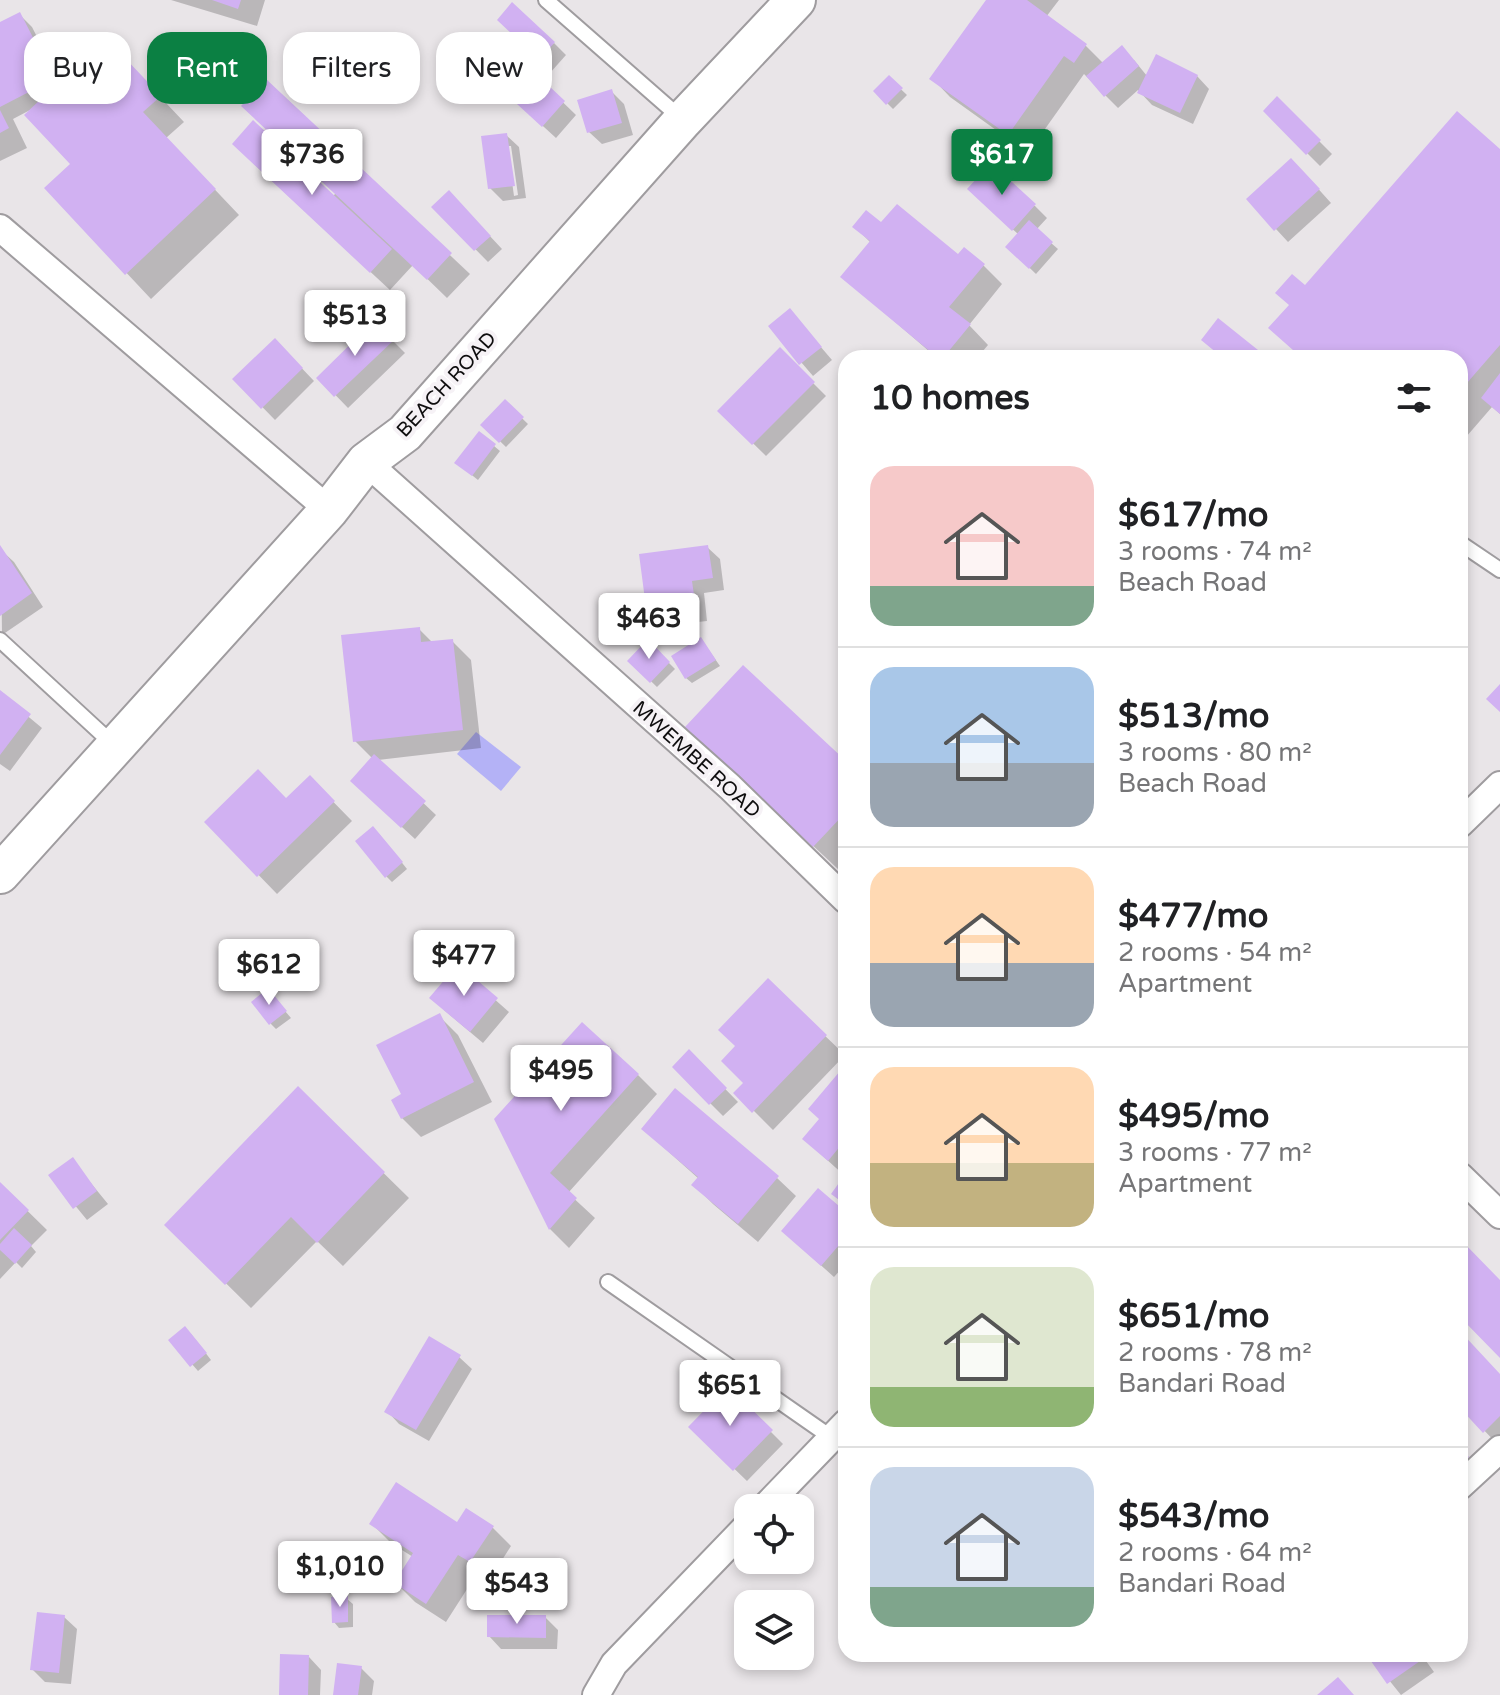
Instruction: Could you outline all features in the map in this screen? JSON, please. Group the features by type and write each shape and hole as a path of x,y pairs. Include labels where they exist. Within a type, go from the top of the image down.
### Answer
{"main road":[{"name":"BEACH ROAD","path":"0,874 329,510 366,462 405,433 683,120 796,0"}],"street":[{"path":"0,228 329,510"},
{"name":"MWEMBE ROAD","path":"366,462 730,787 838,892"},
{"path":"1468,816 1500,785"},
{"path":"1468,1184 1500,1215"},
{"path":"777,1494 838,1431"},
{"path":"1468,1479 1500,1449"},
{"path":"596,1695 614,1664 734,1540"}],"lane":[{"path":"546,0 683,120"},
{"path":"1468,548 1500,570"},
{"path":"0,640 116,746"},
{"path":"608,1282 838,1429"}],"water":[{"path":"476,732 521,767 501,791 457,754"}],"building":[{"path":"212,0 241,0 238,9"},
{"path":"986,0 1027,0 1087,44 1074,63 1064,56 1008,135 929,79"},
{"path":"512,2 544,32 510,32 497,20"},
{"path":"20,12 30,32 24,32 24,95 0,107 0,22"},
{"path":"1122,45 1139,66 1104,97 1086,76"},
{"path":"1156,54 1198,75 1180,113 1137,93"},
{"path":"131,64 147,81 147,104 152,104 143,112 216,189 125,275 44,188 70,164 24,115 36,104 131,104"},
{"path":"889,75 903,88 886,105 873,91"},
{"path":"267,80 283,95 283,104 293,104 452,253 427,280 241,106 267,104"},
{"path":"552,89 565,101 542,127 517,104 552,104"},
{"path":"612,89 622,123 587,133 577,100"},
{"path":"1277,96 1321,140 1306,155 1263,111"},
{"path":"0,110 9,128 0,133"},
{"path":"1457,111 1500,149 1500,345 1468,382 1468,350 1293,350 1268,328 1289,305 1275,293 1292,274 1305,285"},
{"path":"253,120 392,249 370,273 232,144"},
{"path":"507,133 515,186 488,189 481,136"},
{"path":"1291,158 1320,189 1274,231 1246,199"},
{"path":"991,163 1036,204 1012,231 967,189"},
{"path":"449,190 491,236 474,251 431,207"},
{"path":"897,204 958,254 964,247 985,264 949,307 971,324 950,350 928,350 840,277 870,241 852,227 866,210 881,222"},
{"path":"1029,220 1053,242 1029,269 1005,247"},
{"path":"790,308 822,347 799,365 768,326"},
{"path":"1218,318 1258,350 1213,350 1201,340"},
{"path":"375,320 394,340 334,397 316,378"},
{"path":"275,338 303,368 261,409 232,379"},
{"path":"780,347 815,382 752,445 717,411"},
{"path":"1500,373 1500,414 1481,398"},
{"path":"505,399 524,417 499,443 480,425"},
{"path":"479,431 496,444 472,476 454,463"},
{"path":"0,545 32,593 0,616"},
{"path":"708,545 713,578 692,581 696,609 647,615 639,554"},
{"path":"420,627 421,642 453,639 463,730 353,742 341,635"},
{"path":"701,637 716,660 685,679 671,656"},
{"path":"648,639 670,662 650,683 627,661"},
{"path":"743,665 838,754 838,820 813,847 685,727"},
{"path":"1500,684 1500,712 1486,699"},
{"path":"0,690 31,714 0,755"},
{"path":"374,754 426,801 401,828 350,781"},
{"path":"258,769 286,798 310,775 335,801 257,877 204,822"},
{"path":"373,826 403,862 385,878 355,841"},
{"path":"458,964 498,998 470,1032 429,998"},
{"path":"768,978 827,1035 752,1113 733,1093 743,1083 721,1061 735,1046 718,1030"},
{"path":"268,988 287,1011 269,1025 251,1002"},
{"path":"440,1013 474,1082 401,1119 391,1100 401,1094 376,1045"},
{"path":"582,1022 639,1074 550,1173 577,1198 549,1230 494,1119"},
{"path":"689,1049 727,1088 709,1105 672,1067"},
{"path":"838,1073 838,1149 828,1161 802,1139 819,1119 808,1109"},
{"path":"298,1086 385,1172 317,1243 291,1217 225,1285 164,1225"},
{"path":"675,1088 779,1176 738,1224 691,1185 698,1177 641,1129"},
{"path":"73,1157 97,1191 73,1209 48,1175"},
{"path":"0,1182 29,1210 0,1240"},
{"path":"838,1184 838,1199 831,1194"},
{"path":"818,1188 838,1205 838,1246 821,1266 781,1231"},
{"path":"14,1228 32,1245 15,1264 0,1250 0,1244"},
{"path":"1468,1247 1500,1280 1500,1358 1468,1325"},
{"path":"185,1326 207,1353 190,1367 168,1340"},
{"path":"429,1336 461,1355 416,1430 384,1412"},
{"path":"1468,1340 1500,1374 1500,1416 1483,1433 1468,1417"},
{"path":"728,1386 773,1430 733,1471 688,1427"},
{"path":"396,1482 457,1522 466,1508 494,1526 470,1562 458,1555 426,1604 394,1583 413,1553 369,1524"},
{"path":"348,1596 348,1622 332,1623 331,1597"},
{"path":"37,1612 65,1615 59,1673 30,1670"},
{"path":"487,1615 546,1615 546,1638 487,1637"},
{"path":"280,1654 309,1655 308,1695 279,1695"},
{"path":"1372,1662 1419,1662 1387,1684"},
{"path":"337,1663 362,1666 358,1695 333,1695"},
{"path":"1338,1677 1354,1695 1317,1695"}]}
